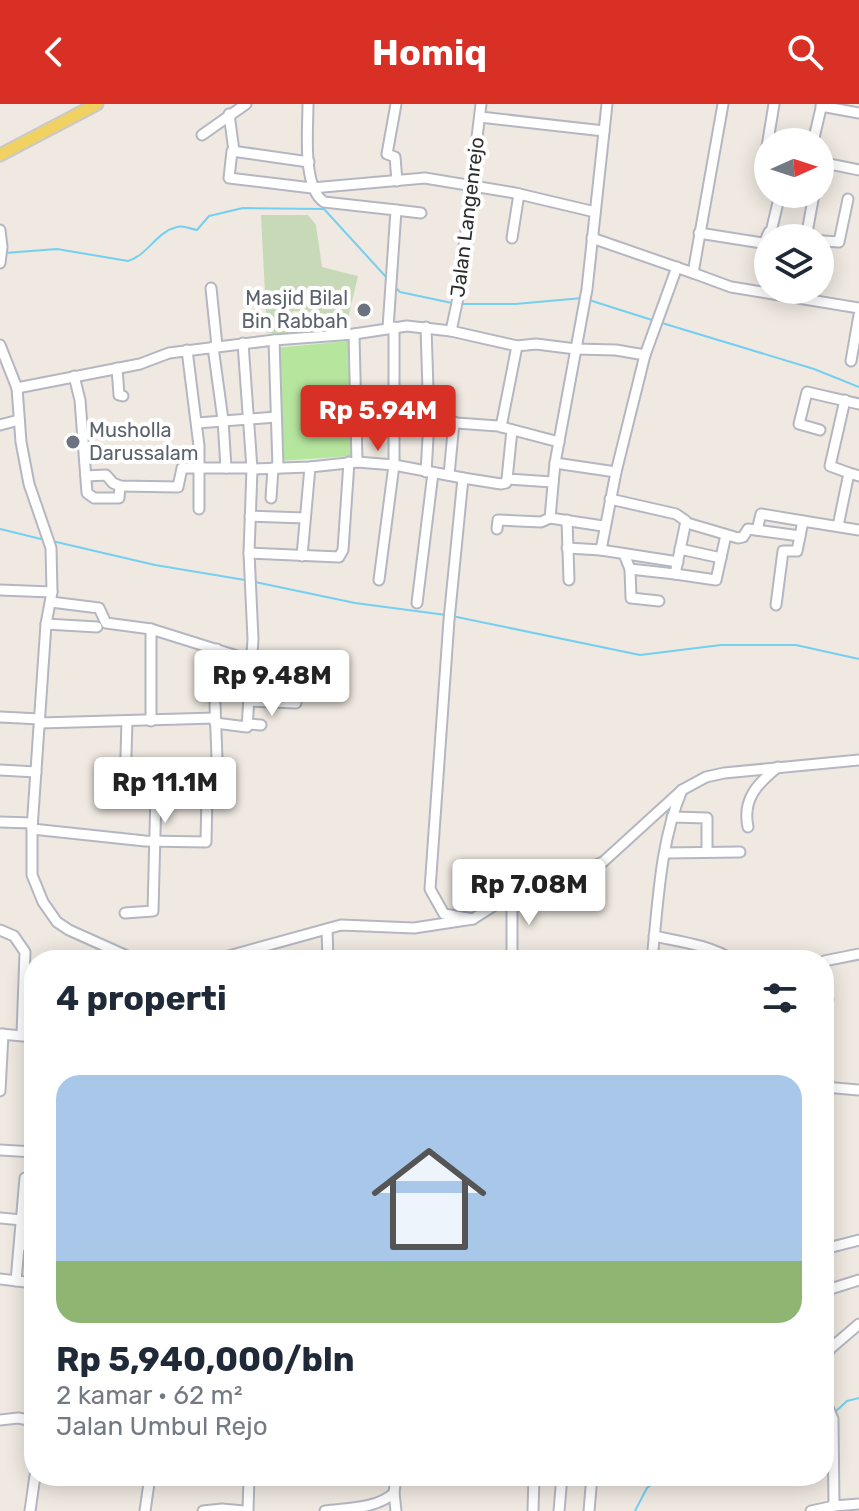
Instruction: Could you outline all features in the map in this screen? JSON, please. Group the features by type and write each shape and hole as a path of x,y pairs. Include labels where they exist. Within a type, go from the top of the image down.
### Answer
{"main road":[{"path":"0,155 97,104"}],"street":[{"path":"202,135 246,104"},
{"path":"308,104 312,188 324,202 421,214"},
{"path":"396,104 387,155 395,157 397,181"},
{"name":"Jalan Langenrejo","path":"451,331 458,298 481,104"},
{"path":"550,518 555,463 587,289 607,104"},
{"path":"693,273 723,104"},
{"path":"769,128 774,104"},
{"path":"816,128 821,105 859,113"},
{"path":"229,114 234,151 229,178 312,188 425,178 519,194 595,212"},
{"path":"480,117 604,131"},
{"path":"234,151 309,162"},
{"path":"834,165 859,170"},
{"path":"512,238 519,194"},
{"path":"834,242 839,242 848,199"},
{"path":"379,580 394,465 391,292 396,210"},
{"path":"0,230 1,256"},
{"path":"699,233 754,242"},
{"path":"592,238 731,287 754,290"},
{"path":"601,550 603,526 645,355 677,267"},
{"path":"211,288 226,468"},
{"path":"834,301 859,308"},
{"path":"851,361 859,315"},
{"path":"17,388 187,350 354,334 391,327 426,327 517,346 536,344 645,355"},
{"path":"417,603 429,472 426,327"},
{"path":"249,553 334,558 341,554 353,462 354,334"},
{"path":"271,498 276,468 274,340"},
{"path":"0,717 40,721 215,720 245,728 249,724 253,661 249,553 252,468 243,343"},
{"path":"501,427 517,346"},
{"path":"187,350 197,423 199,509"},
{"path":"1,351 17,388 29,484 51,548 51,597 46,624 32,826 32,875 43,902 57,922 105,950"},
{"path":"117,368 119,395 123,396"},
{"path":"74,376 80,400 87,493 94,498 119,498 120,486"},
{"path":"820,430 799,424 806,393 859,404"},
{"path":"838,526 854,475 830,466 845,400"},
{"path":"197,423 276,417"},
{"path":"0,425 19,420"},
{"path":"429,421 501,427 559,442"},
{"path":"449,475 454,422"},
{"path":"86,476 106,475 120,486 178,487 181,468 310,467 353,462 394,465 501,484 506,483 507,479 512,430"},
{"path":"555,463 616,472"},
{"path":"302,556 310,467"},
{"path":"463,478 449,615 430,889 444,914 473,919"},
{"path":"507,479 552,482"},
{"path":"610,499 683,516 687,523 741,538 748,529 800,536"},
{"path":"757,530 761,514 859,530"},
{"path":"250,516 305,518"},
{"path":"497,529 499,520 541,522 550,518 603,526"},
{"path":"567,520 569,580"},
{"path":"776,605 783,551 798,551 803,521"},
{"path":"675,574 687,523"},
{"path":"630,569 715,580 726,535"},
{"path":"567,548 678,562"},
{"path":"680,549 721,558"},
{"path":"624,554 630,569 631,599 659,601"},
{"path":"0,590 99,608 106,623 151,629 253,661"},
{"path":"46,624 97,627"},
{"path":"151,629 151,721"},
{"path":"216,690 217,649"},
{"path":"250,701 296,703"},
{"path":"0,822 153,841 207,841 207,794 218,787 215,704"},
{"path":"125,913 153,911 156,792 124,787 127,721"},
{"path":"249,724 261,725"},
{"path":"250,950 352,924 414,928 473,919 512,894 555,887 603,862 682,790 714,775 859,760"},
{"path":"748,827 751,793 778,767"},
{"path":"0,770 36,772"},
{"path":"653,950 665,853 672,817 682,790"},
{"path":"672,817 707,818 707,852"},
{"path":"665,853 740,852"},
{"path":"512,894 512,950"},
{"path":"327,929 328,950"},
{"path":"0,930 14,936 24,951"},
{"path":"654,936 716,950"},
{"path":"834,959 859,954"},
{"path":"0,1091 1,1034 22,1035 24,980"},
{"path":"834,1088 859,1090"},
{"path":"0,1150 24,1151"},
{"path":"16,1281 24,1214"},
{"path":"0,1218 22,1220"},
{"path":"834,1246 859,1240"},
{"path":"20,1245 24,1245"},
{"path":"0,1279 24,1282"},
{"path":"834,1288 859,1280"},
{"path":"834,1345 859,1324"},
{"path":"0,1420 24,1419"},
{"path":"30,1511 34,1486"},
{"path":"145,1511 149,1486"},
{"path":"203,1511 246,1511 248,1486"},
{"path":"395,1486 396,1511"},
{"path":"533,1511 534,1486"},
{"path":"559,1511 561,1486"},
{"path":"589,1511 591,1486"},
{"path":"832,1486 834,1506"},
{"path":"325,1511 367,1506 394,1493"},
{"path":"811,1511 859,1504"}],"green space":[{"path":"261,215 308,215 316,225 322,267 358,276 347,322 313,312 293,311 289,333 267,333"},
{"path":"348,341 352,456 280,461 275,348"}],"waterway":[{"path":"5,253 57,249 128,261 170,230 182,226 197,230 209,216 243,208 324,209 387,278"},
{"path":"394,286 400,292 452,303"},
{"path":"462,304 515,304 583,298"},
{"path":"589,300 652,320"},
{"path":"662,323 814,369 859,387"},
{"path":"0,529 45,540"},
{"path":"52,541 155,565 245,580"},
{"path":"255,582 355,603 446,615"},
{"path":"452,616 640,655 721,645 796,645 859,659"},
{"path":"834,1413 847,1401 859,1398"},
{"path":"635,1511 650,1486"}],"place":[{"name":"Masjid Bilal Bin Rabbah","path":"364,310"},
{"name":"Musholla Darussalam","path":"73,442"}]}
